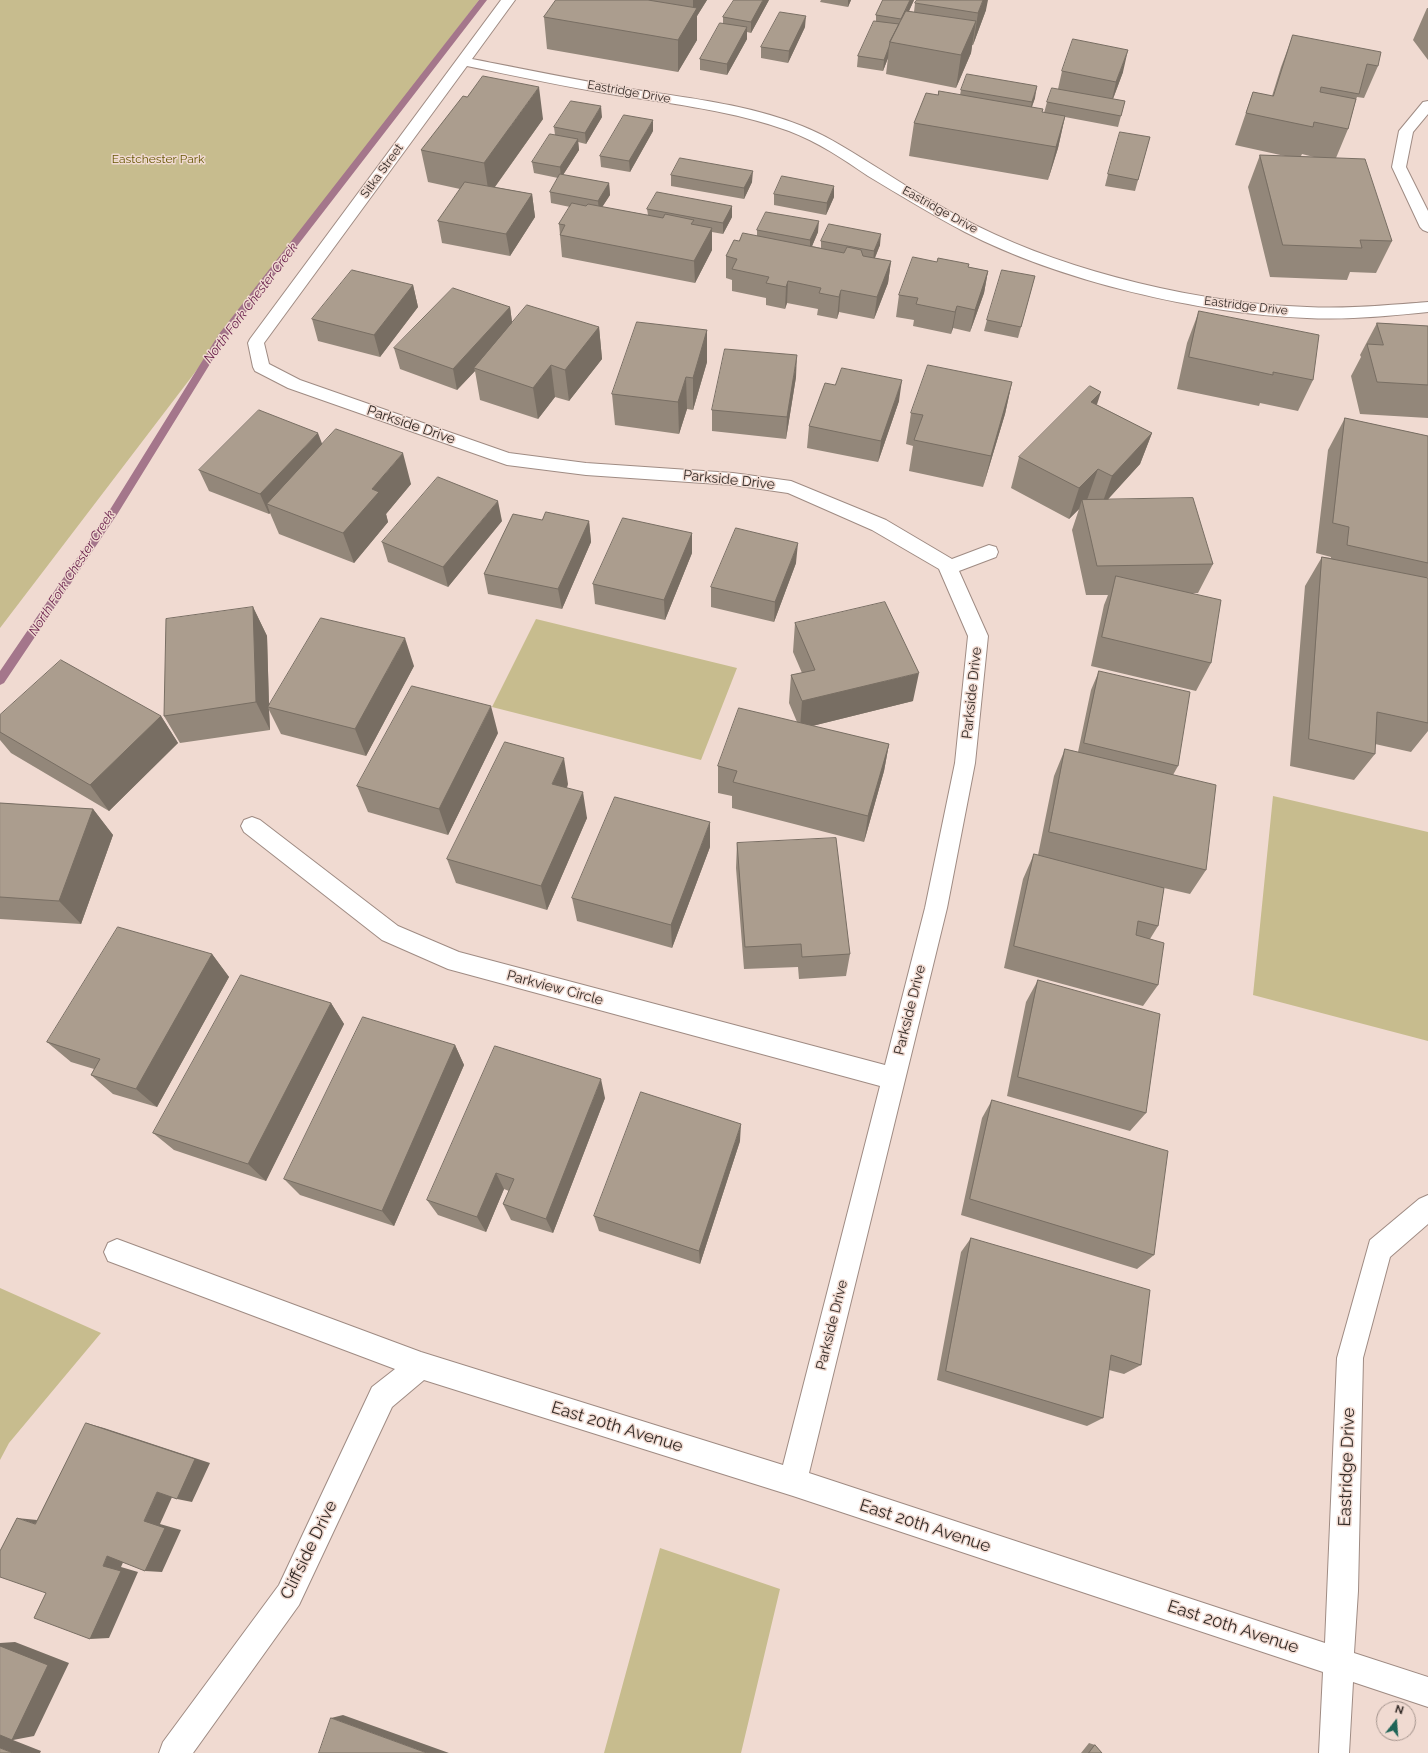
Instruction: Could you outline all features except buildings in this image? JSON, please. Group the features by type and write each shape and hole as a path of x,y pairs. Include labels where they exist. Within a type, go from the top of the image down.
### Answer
{"street":[{"name":"Sitka Street","path":"256,343 508,0"},
{"name":"Eastridge Drive","path":"462,61 611,90 727,108 801,129 939,211 997,240 1060,264 1118,283 1199,301 1292,312 1378,312 1428,307"},
{"path":"1428,106 1424,108 1406,131 1399,167 1428,227"},
{"name":"Parkside Drive","path":"256,343 261,367 294,384 507,459 586,469 733,479 791,487 879,525 946,564 948,568 978,636 965,763 936,908 793,1482"},
{"path":"948,568 989,552"},
{"name":"Parkview Circle","path":"252,826 390,933 456,962 893,1078"},
{"name":"Eastridge Drive","path":"1334,1753 1343,1591 1350,1358 1380,1249 1428,1208"},
{"name":"East 20th Avenue","path":"117,1252 421,1365 793,1482 1428,1692"},
{"name":"Cliffside Drive","path":"174,1753 289,1595 382,1397 421,1365"}],"green space":[{"name":"Eastchester Park","path":"0,0 479,0 0,628"},
{"path":"536,619 737,668 701,760 492,707"},
{"path":"1273,796 1428,832 1428,1041 1253,995"},
{"path":"0,1288 101,1333 9,1443 0,1460"},
{"path":"660,1548 780,1589 741,1753 604,1753"}],"waterway":[{"name":"North Fork Chester Creek","path":"0,680 114,511 222,336 483,0"}]}
